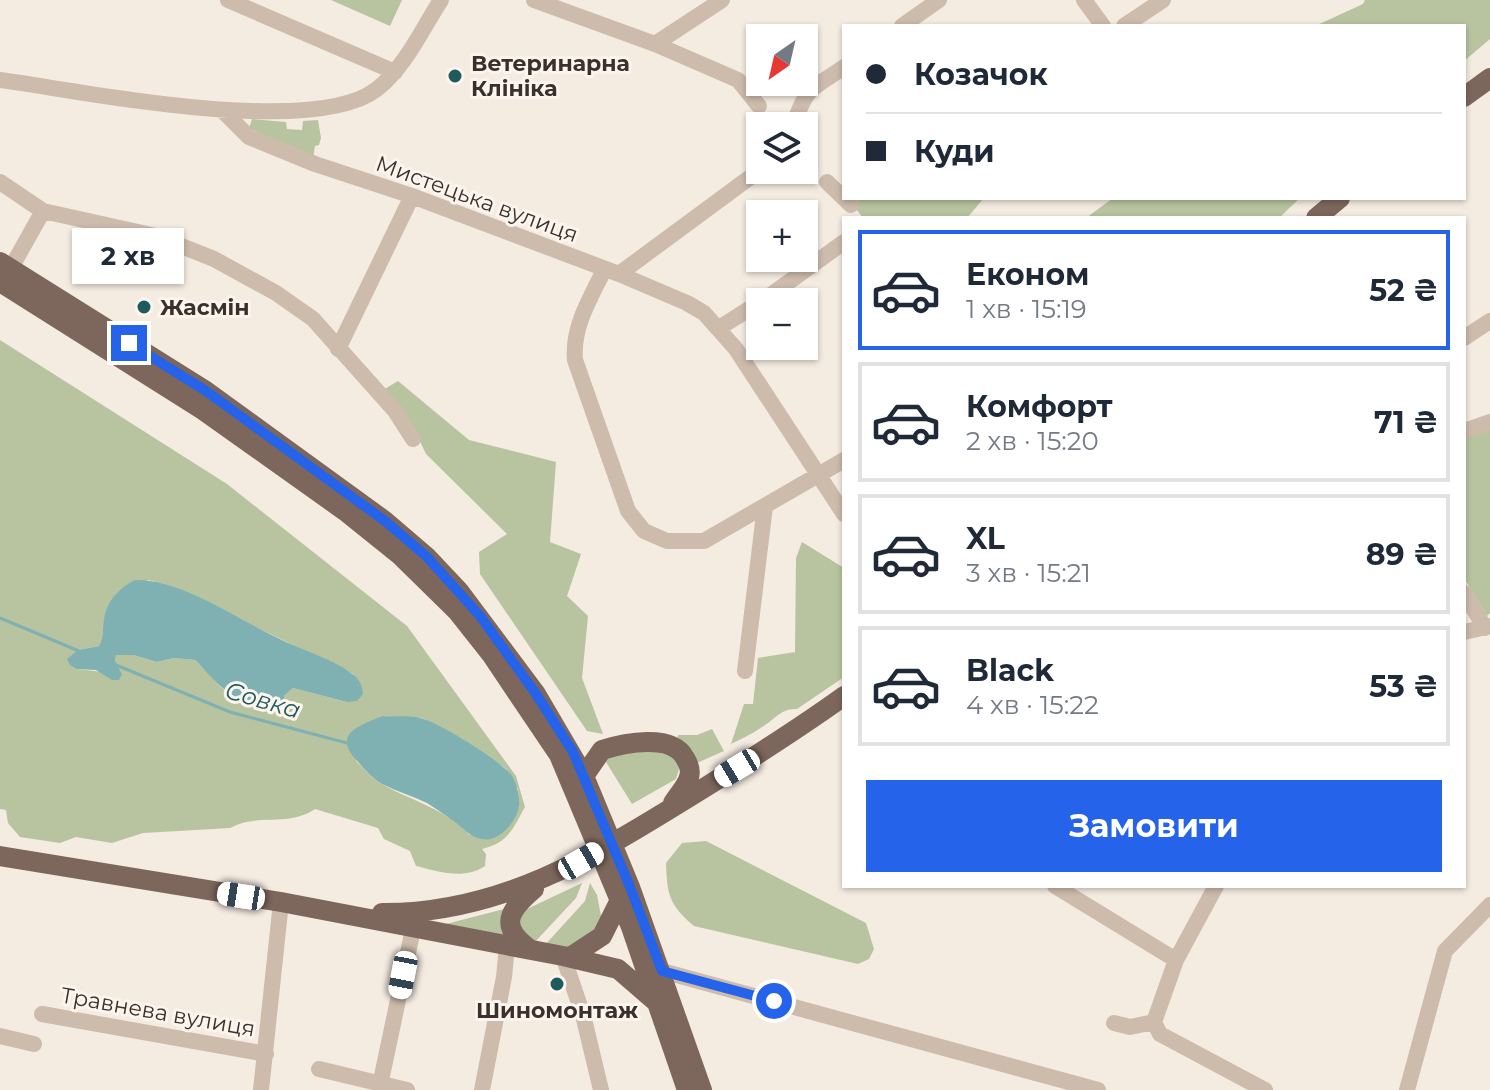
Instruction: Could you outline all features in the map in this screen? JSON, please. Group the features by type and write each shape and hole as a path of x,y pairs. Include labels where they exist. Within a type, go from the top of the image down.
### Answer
{"main road":[{"path":"1466,96 1490,78"},
{"path":"1318,216 1338,200"},
{"path":"4,271 206,391 385,521 427,557 480,616 572,750 584,776 620,900 687,1090"},
{"path":"4,271 345,511 401,556 466,622 559,755 606,847 662,971 702,1090"},
{"path":"338,913 409,913 505,894 545,879 667,811 790,735 842,697"},
{"path":"584,776 602,750 632,744 670,745 681,751 690,769 688,780 667,811"},
{"path":"0,856 281,902 567,956 618,969 658,1004"},
{"path":"531,950 516,940 509,927 511,914 517,903 545,879"},
{"path":"567,956 602,936 620,900"}],"street":[{"path":"228,0 395,72"},
{"path":"0,80 223,111 313,111 333,108 376,90 395,72 441,0"},
{"path":"534,0 655,44 738,80 759,106"},
{"path":"655,44 722,0"},
{"path":"905,24 939,0"},
{"path":"1084,0 1102,24"},
{"path":"1127,24 1163,0"},
{"path":"798,112 803,98 813,85 842,68"},
{"name":"Мистецька вулиця","path":"223,111 249,137 611,272 704,313 719,328 842,511"},
{"path":"746,180 611,272 581,317 574,345 575,360 628,511 644,531 667,541 704,541 842,461"},
{"path":"0,182 43,211 156,236 214,259 276,293 313,319 395,411 413,439"},
{"path":"827,182 842,196"},
{"path":"338,349 412,196"},
{"path":"4,271 43,211"},
{"path":"780,288 842,243"},
{"path":"719,328 746,311"},
{"path":"1466,337 1490,321"},
{"path":"1466,430 1490,422"},
{"path":"745,671 765,506"},
{"path":"1466,596 1488,627 1466,632"},
{"path":"1061,888 1176,960"},
{"path":"1215,888 1176,960 1154,1022 1160,1034 1265,1090"},
{"path":"261,1090 281,902"},
{"path":"1407,1090 1445,951 1490,905"},
{"path":"380,1086 413,929"},
{"path":"482,1090 507,946"},
{"path":"567,956 601,1090"},
{"path":"662,971 1098,1090"},
{"name":"Травнева вулиця","path":"42,1014 266,1054"},
{"path":"1114,1023 1130,1027 1154,1022"},
{"path":"0,1036 34,1044"},
{"path":"319,1069 407,1090"}],"green space":[{"path":"331,0 402,0 390,26"},
{"path":"1365,0 1490,0 1490,39 1466,59 1466,24 1319,24 1363,4"},
{"path":"252,119 286,122 287,129 302,130 303,121 318,120 321,138 319,145 315,146 313,159 249,128"},
{"path":"858,200 982,200 969,216 862,216 857,210"},
{"path":"1110,200 1298,200 1281,216 1089,216"},
{"path":"0,340 227,484 407,626 516,776 525,807 504,839 482,849 486,854 485,866 460,874 416,866 410,851 384,839 378,828 315,809 294,818 252,821 230,828 143,833 112,843 76,837 60,843 20,837 8,823 6,810 0,809","holes":["148,580 174,587 353,674 347,702 293,688 284,696 236,699 195,660 174,658 157,662 133,655 116,655 115,660 122,674 77,669 78,650 99,646 105,634 104,619","383,716 422,718 464,740 505,768 518,789 519,807 470,835 439,811 377,781 356,761"]},
{"path":"398,381 469,440 556,462 550,542 581,554 567,596 588,616 582,678 603,734 587,731 480,574 479,552 507,534 426,454 416,433 383,390"},
{"path":"1490,426 1490,613 1487,616 1466,581 1466,433"},
{"path":"802,542 842,567 842,678 797,709 782,712 758,730 731,744 744,704 753,704 758,658 795,652 796,558"},
{"path":"712,729 724,751 697,763 692,750 677,741 678,735 697,735"},
{"path":"649,750 682,759 676,779 632,804 606,762 610,756"},
{"path":"706,841 866,923 874,949 869,959 858,964 694,926 674,905 667,883 666,863 682,843"},
{"path":"582,883 576,898 534,943 517,930 521,915 527,909"},
{"path":"590,883 597,895 602,921 576,949 544,946 585,901"},
{"path":"504,909 500,920 506,942 446,924"}],"water":[{"path":"135,580 153,581 190,593 329,660 356,677 363,694 357,701 347,702 293,688 284,696 283,707 274,709 254,706 228,692 195,660 174,658 157,662 133,655 116,655 115,660 122,674 119,680 112,680 96,670 77,669 70,665 67,659 78,650 99,646 110,602"},
{"path":"383,716 420,718 440,726 506,770 515,783 519,802 518,812 506,830 495,838 477,838 427,803 387,787 373,777 351,753 347,738 357,728"}],"waterway":[{"name":"Совка","path":"0,618 79,651"},
{"name":"Совка","path":"116,665 230,712 347,743"}],"place":[{"name":"Ветеринарна Клініка","path":"455,76"},
{"name":"Жасмін","path":"144,307"},
{"name":"Шиномонтаж","path":"557,984"}],"route":[{"path":"129,343 206,391 385,521 427,557 480,616 572,750 662,971 774,1001"}]}
